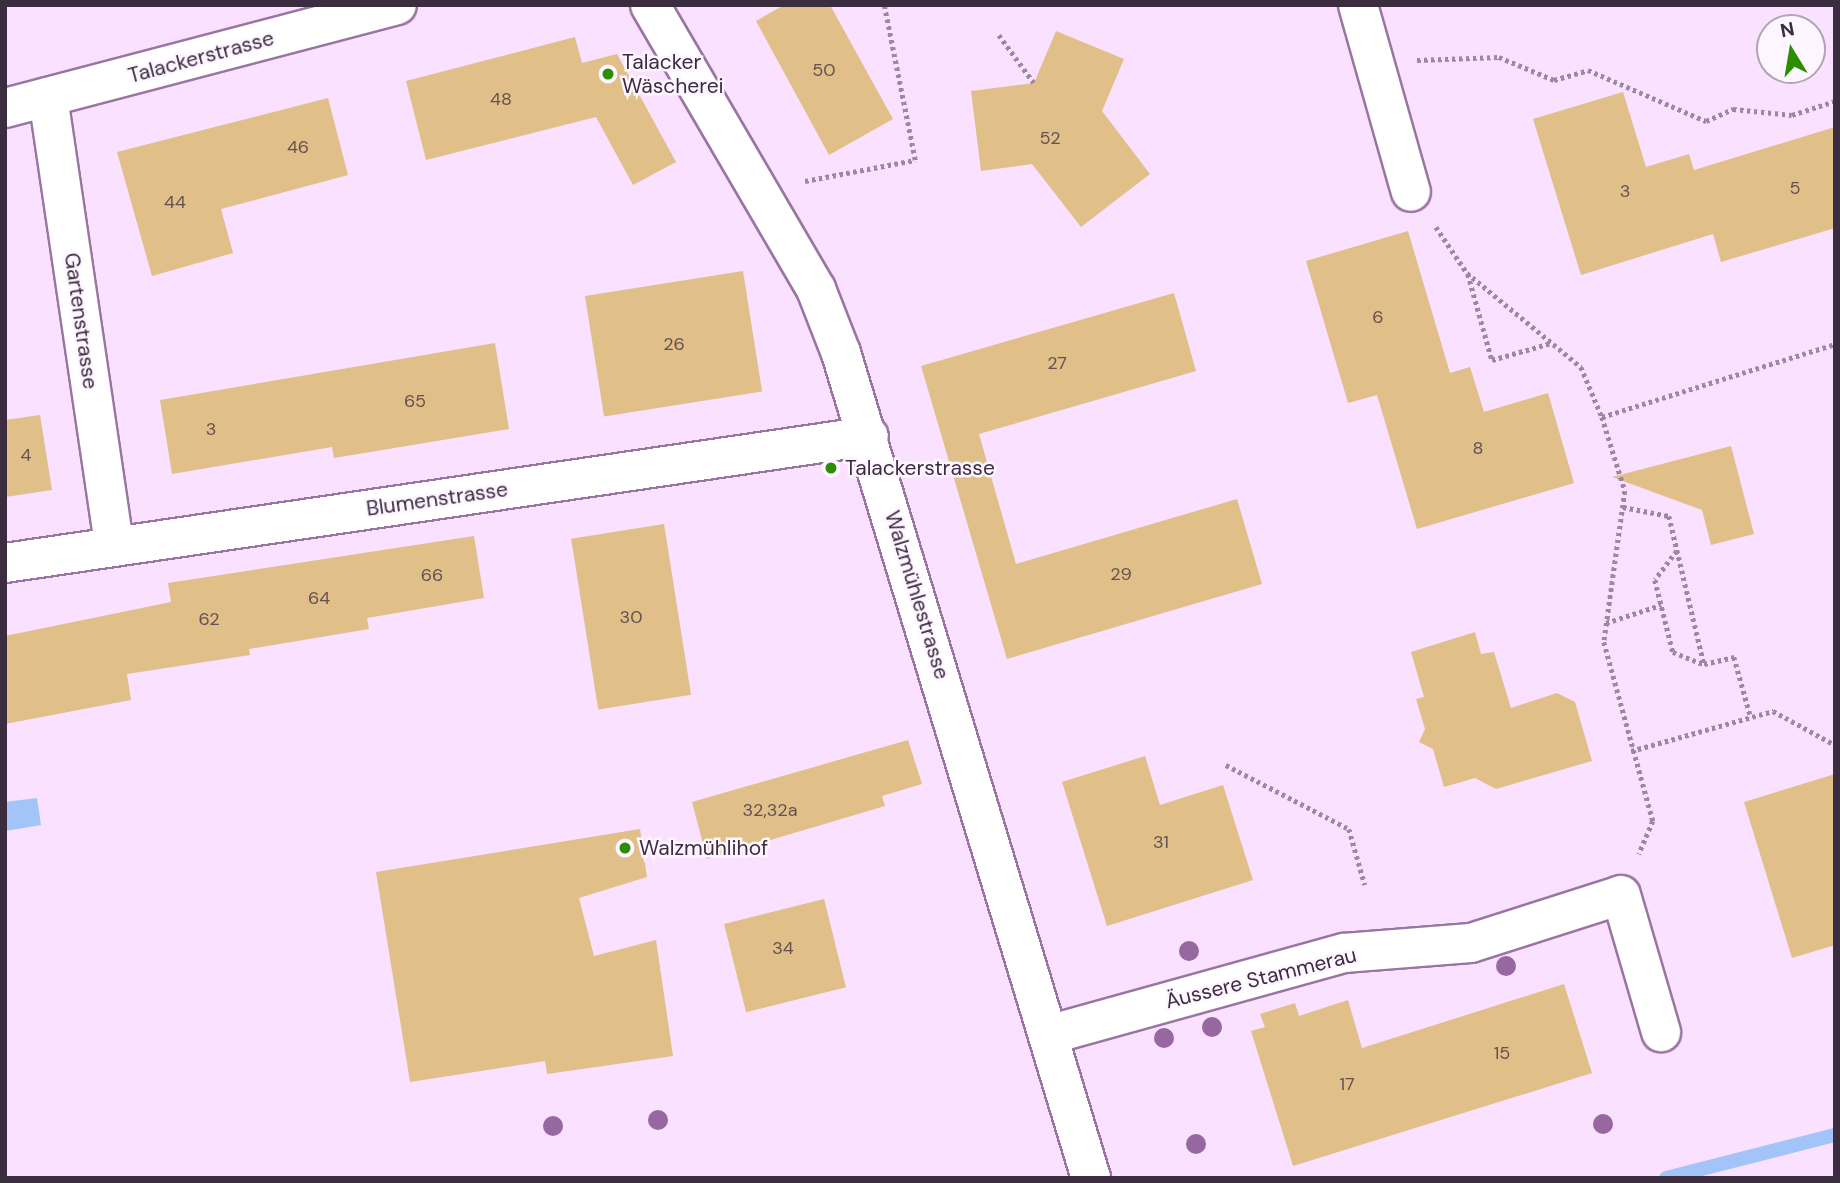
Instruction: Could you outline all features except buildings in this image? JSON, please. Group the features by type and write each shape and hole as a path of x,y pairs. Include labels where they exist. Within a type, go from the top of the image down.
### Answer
{"street":[{"name":"Talackerstrasse","path":"5,108 397,5"},
{"name":"Walzmühlestrasse","path":"650,5 760,189 816,289 870,436 1091,1178"},
{"path":"1358,5 1411,192"},
{"name":"Gartenstrasse","path":"48,97 114,546"},
{"name":"Blumenstrasse","path":"5,563 870,436"},
{"path":"1621,895 1661,1032"},
{"name":"Äussere Stammerau","path":"1048,1035 1345,953 1471,943 1621,895"}],"path":[{"path":"760,189 915,160 884,5"},
{"path":"999,35 1034,83"},
{"path":"1374,62 1499,57 1555,80 1588,70 1706,121 1733,109 1792,115 1835,101"},
{"path":"1411,192 1467,273 1580,368 1602,417 1625,491 1604,642 1653,821 1621,895"},
{"path":"1467,273 1492,360 1551,343"},
{"path":"1602,417 1835,344"},
{"path":"1623,507 1669,516 1704,664"},
{"path":"1677,551 1655,580 1673,652 1704,664 1734,657 1751,718"},
{"path":"1606,623 1661,605"},
{"path":"1632,751 1773,711 1835,745"},
{"path":"1226,765 1349,829 1366,885"}],"water":[{"path":"37,798 41,825 5,831 5,802"}],"waterway":[{"path":"1666,1178 1835,1135"}],"place":[{"name":"Talacker Wäscherei","path":"608,74"},
{"name":"Talackerstrasse","path":"831,468"},
{"name":"Walzmühlihof","path":"625,848"}]}
